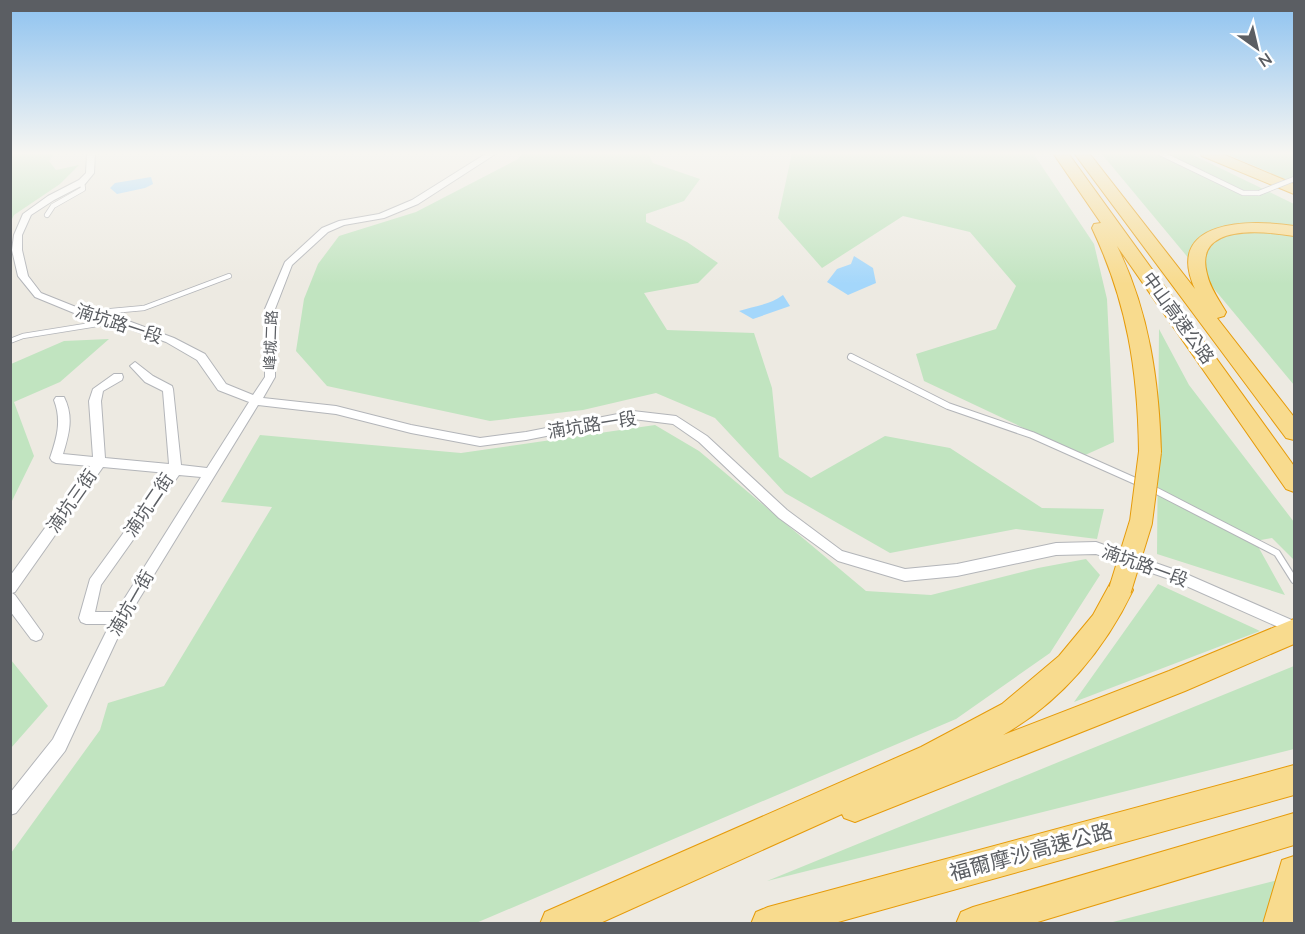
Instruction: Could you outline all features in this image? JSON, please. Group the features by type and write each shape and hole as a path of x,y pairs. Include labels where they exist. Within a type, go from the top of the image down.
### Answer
{"highway":[{"path":"556,924 676,873 932,758 1012,714 1069,665 1102,624 1120,590 1137,548 1147,498 1150,412 1144,361 1133,303 1087,197"},
{"name":"中山高速公路","path":"1097,197 1294,483"},
{"name":"中山高速公路","path":"1102,197 1277,408 1294,432"},
{"path":"1277,408 1205,291 1197,271 1196,258 1200,246 1222,230 1258,226 1294,231"},
{"path":"676,873 922,783 1294,630"},
{"name":"福爾摩沙高速公路","path":"768,924 1294,780"},
{"path":"973,924 1294,829"},
{"path":"1281,924 1294,872"}],"street":[{"name":"湳坑路一段","path":"54,197 27,214 14,251 23,276 38,295 88,314 119,321 170,340 201,357 222,387 257,400 336,410 411,429 480,442 633,416 676,420 703,439 783,514 838,555 905,575 957,570 1056,549 1096,548 1179,577 1294,630"},
{"name":"峰城二路","path":"257,400 270,377 270,309 288,264 324,230 342,223 381,216 424,197"},
{"name":"湳坑二街","path":"120,618 86,618 95,584 175,471 168,389 149,379 135,366"},
{"name":"湳坑三街","path":"10,588 99,463 95,401 98,389 118,377"},
{"path":"60,400 66,416 65,430 56,458 212,474"},
{"name":"湳坑一街","path":"10,807 59,745 120,618 257,400"},
{"path":"10,599 36,634"}],"lane":[{"path":"47,216 53,206 70,197"},
{"path":"88,314 144,308 229,276"},
{"path":"10,341 23,336 119,321"},
{"path":"852,357 948,406 1032,435 1180,502 1277,553 1294,580"}],"green space":[{"path":"11,197 41,197 14,215 11,221"},
{"path":"446,197 687,197 684,201 646,214 646,222 687,242 718,263 698,283 644,293 667,330 754,333 772,388 779,457 811,478 885,436 950,448 1042,508 1104,509 1097,539 1016,529 890,553 785,493 715,418 656,393 583,410 490,421 327,386 296,351 304,299 318,264 339,236 416,212"},
{"path":"783,197 1062,197 1094,244 1107,299 1114,442 1083,456 924,381 916,354 996,329 1016,286 970,232 903,216 822,268 778,218"},
{"path":"1137,197 1279,197 1294,204 1294,385"},
{"path":"1159,329 1189,385 1294,522 1294,560 1272,538 1255,541 1285,595 1157,554"},
{"path":"109,339 60,382 14,402 34,456 11,503 11,364 64,341"},
{"path":"655,425 699,451 866,591 931,595 1038,568 1086,559 1100,575 1050,653 956,719 476,923 11,923 11,853 100,730 108,703 164,686 272,507 221,502 260,435 461,453"},
{"path":"1158,584 1260,631 1074,702"},
{"path":"11,660 48,706 11,748"},
{"path":"1294,666 1294,749 767,881"},
{"path":"1294,876 1294,923 1105,924"}],"water":[{"path":"854,256 873,268 876,283 848,295 827,282 837,269 851,264"},
{"path":"783,295 790,306 753,319 739,311 767,303"}]}
